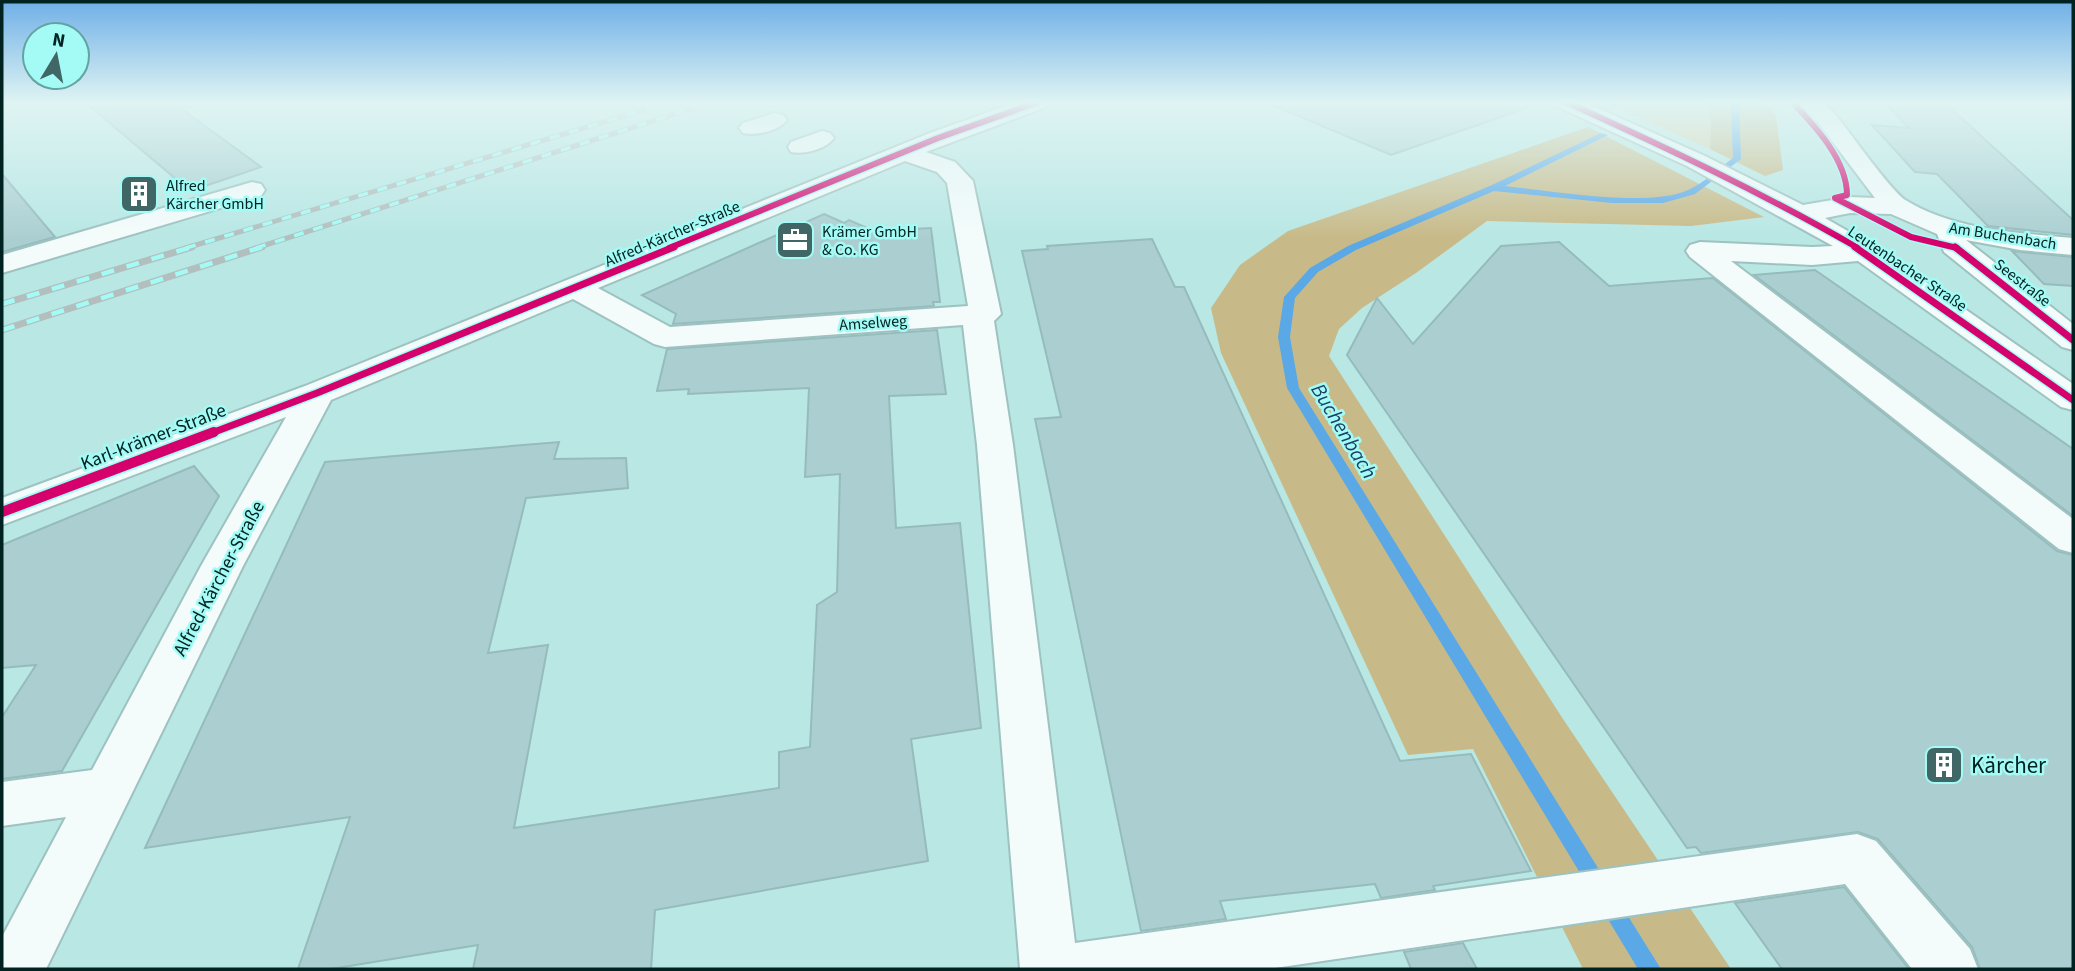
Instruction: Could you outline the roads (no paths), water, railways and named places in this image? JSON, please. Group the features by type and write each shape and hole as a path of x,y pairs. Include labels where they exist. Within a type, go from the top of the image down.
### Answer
{"street":[{"name":"Alfred-Kärcher-Straße","path":"16,969 222,566 317,393 917,147"},
{"name":"Leutenbacher Straße","path":"1666,147 1811,221 1864,252 2073,400"},
{"path":"1811,221 1887,213 1845,147"},
{"path":"904,152 946,167 960,181 985,314 977,314 995,445 1049,969"},
{"path":"2,264 252,190"},
{"name":"Am Buchenbach","path":"1887,213 1952,237 2073,246"},
{"name":"Seestraße","path":"1952,237 2073,340"},
{"path":"1864,252 1812,256 1700,251 2073,539"},
{"name":"Amselweg","path":"575,289 665,337 977,314"},
{"name":"Karl-Krämer-Straße","path":"2,512 317,393"},
{"path":"2,804 108,789"},
{"path":"1080,969 1523,908 1857,858 1948,969"}],"waterway":[{"path":"1494,188 1578,147"},
{"name":"Buchenbach","path":"1650,969 1293,388 1284,337 1290,297 1314,270 1352,248 1493,188 1612,200 1663,200 1692,192 1737,159 1737,147"}],"railway":[{"path":"186,248 520,147"},
{"path":"256,248 570,147"},
{"path":"2,304 192,247"},
{"path":"2,330 262,247"}],"place":[{"name":"Alfred Kärcher GmbH","path":"139,194"},
{"name":"Krämer GmbH & Co. KG","path":"795,240"},
{"name":"Kärcher","path":"1944,765"}]}
